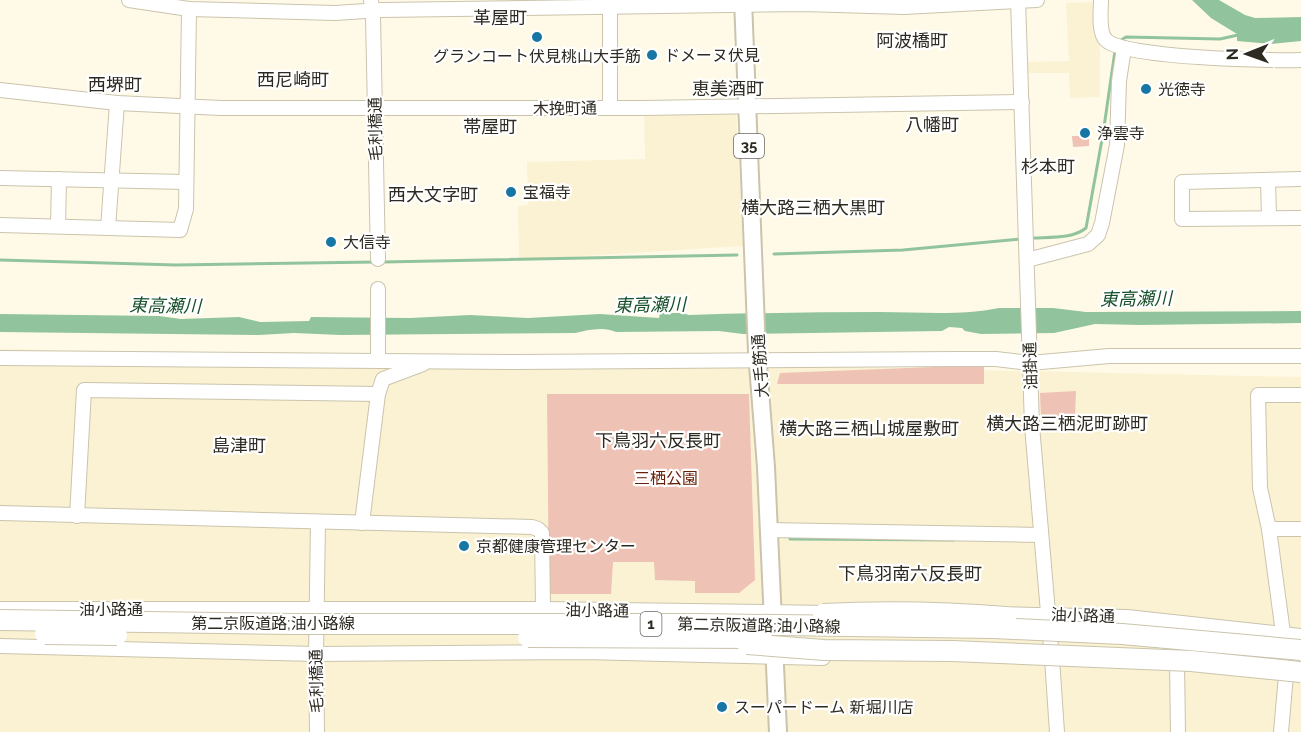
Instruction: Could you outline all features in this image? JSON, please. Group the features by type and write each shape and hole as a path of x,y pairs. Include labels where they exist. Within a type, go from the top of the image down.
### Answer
{"highway":[{"path":"698,631 840,613 954,612 1071,621 1301,645"},
{"name":"第二京阪道路;油小路線","path":"0,620 698,631 1080,644 1175,650 1297,671"},
{"name":"第二京阪道路;油小路線","path":"0,633 1005,629 1195,640 1301,650"}],"main road":[{"name":"大手筋通","path":"743,2 758,355 764,421 778,732"}],"street":[{"path":"129,0 189,9 335,13 371,5 610,6 743,2 904,7 1037,0"},
{"name":"油掛通","path":"1018,0 1032,426 1057,732"},
{"path":"1101,0 1102,35 1107,42 1119,46 1237,60 1301,60"},
{"name":"毛利橋通","path":"371,5 378,259"},
{"path":"610,6 610,108"},
{"path":"0,225 180,230 186,209 189,9"},
{"path":"1027,248 1088,244 1098,235 1117,145 1119,46"},
{"name":"木挽町通","path":"0,90 117,104 186,107 610,108 1022,102"},
{"path":"108,228 117,104"},
{"path":"0,178 186,182"},
{"path":"58,226 59,179"},
{"path":"1301,179 1182,182 1182,219 1301,218"},
{"path":"1268,180 1269,218"},
{"path":"378,292 378,358"},
{"path":"0,358 378,358 427,361 758,355 985,359 1030,363 1109,356 1301,356"},
{"path":"362,523 378,394 383,379 415,368 427,361"},
{"path":"77,516 84,390 378,394"},
{"path":"1281,732 1297,671 1283,633 1269,529 1260,488 1258,394 1301,395"},
{"path":"0,513 538,529 542,533 543,609"},
{"name":"毛利橋通","path":"317,732 318,522"},
{"path":"1269,529 1301,529"},
{"path":"768,530 1040,535"},
{"name":"油小路通","path":"0,609 543,609 933,615 1048,614 1127,617 1301,636"},
{"path":"0,646 316,654 584,652 775,658 1052,659 1297,671"},
{"path":"1177,664 1178,732"}],"shaded area":[{"path":"1192,0 1219,0 1255,18 1301,17 1301,41 1271,44 1237,41 1237,34 1211,18"},
{"path":"1097,2 1100,97 1070,98 1069,73 1026,73 1025,62 1069,61 1066,3"},
{"path":"644,108 736,110 743,246 519,260 518,206 528,205 527,162 645,159"},
{"path":"999,308 1053,308 1086,312 1301,311 1301,323 1095,324 1054,333 981,334 965,331 962,328 949,327 942,331 743,334 719,331 616,332 601,329 575,333 341,335 0,332 0,314 159,316 181,319 239,317 260,322 309,321 311,317 410,318 470,315 528,318 600,314 659,318 660,313 689,315 832,312 955,313"},
{"path":"0,349 1301,377 1301,732 0,732"}],"green space":[{"path":"1072,136 1089,136 1089,146 1073,147"},
{"path":"984,365 984,384 777,384 780,373"},
{"path":"1076,391 1075,417 1041,417 1040,393"},
{"name":"三栖公園","path":"547,394 749,394 755,580 739,593 695,593 695,581 655,580 654,562 613,562 611,594 549,594"}],"waterway":[{"path":"1118,42 1126,37 1220,39 1238,35"},
{"path":"1033,238 1068,236 1086,228 1115,51"},
{"path":"774,254 903,250 1021,239"},
{"path":"383,262 737,255"},
{"path":"0,260 176,265 376,262"},
{"path":"790,539 954,540"}],"place":[{"name":"グランコート伏見桃山大手筋","path":"537,37"},
{"name":"ドメーヌ伏見","path":"652,55"},
{"name":"光徳寺","path":"1146,89"},
{"name":"浄雲寺","path":"1085,133"},
{"name":"宝福寺","path":"511,192"},
{"name":"大信寺","path":"331,242"},
{"name":"京都健康管理センター","path":"464,546"},
{"name":"スーパードーム 新堀川店","path":"722,707"}],"district":[{"name":"革屋町","path":"500,18"},
{"name":"阿波橋町","path":"912,41"},
{"name":"西尼崎町","path":"293,80"},
{"name":"西堺町","path":"115,85"},
{"name":"恵美酒町","path":"728,89"},
{"name":"八幡町","path":"932,125"},
{"name":"帯屋町","path":"490,127"},
{"name":"杉本町","path":"1048,167"},
{"name":"西大文字町","path":"433,195"},
{"name":"横大路三栖大黒町","path":"813,208"},
{"name":"横大路三栖泥町跡町","path":"1067,424"},
{"name":"横大路三栖山城屋敷町","path":"869,429"},
{"name":"下鳥羽六反長町","path":"658,441"},
{"name":"島津町","path":"239,446"},
{"name":"下鳥羽南六反長町","path":"910,574"}],"water label":[{"name":"東高瀬川","path":"1136,299"},
{"name":"東高瀬川","path":"650,305"},
{"name":"東高瀬川","path":"165,306"}]}
